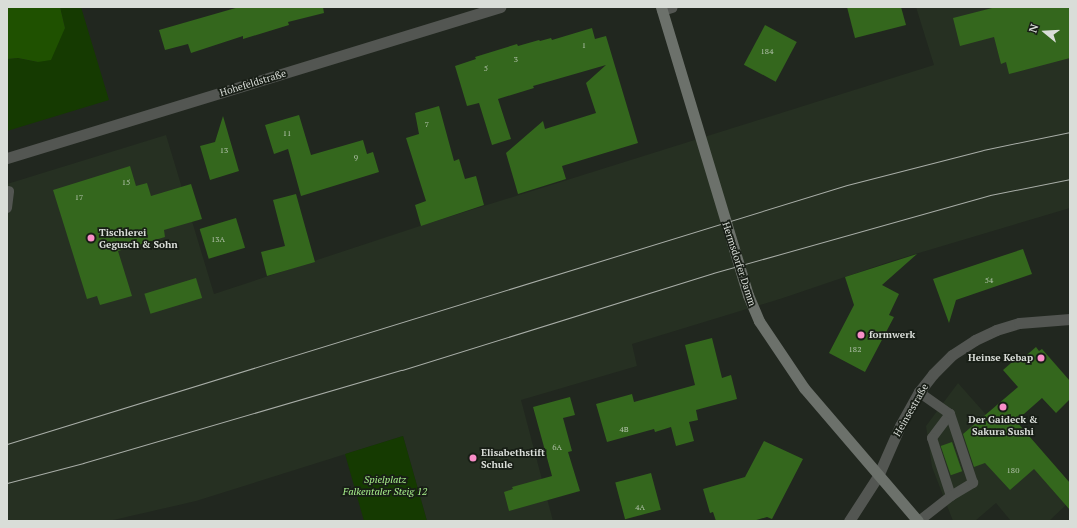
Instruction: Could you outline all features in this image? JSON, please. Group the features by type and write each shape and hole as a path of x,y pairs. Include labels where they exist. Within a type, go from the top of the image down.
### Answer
{"main road":[{"name":"Hermsdorfer Damm","path":"665,8 748,295 758,321 804,388 878,476 919,521"}],"street":[{"name":"Hohefeldstraße","path":"7,158 500,7"},
{"name":"Heinsestraße","path":"850,521 878,476 900,426 919,392 933,374 952,355 996,330 1019,324 1070,318"}],"lane":[{"path":"7,208 9,191"},
{"path":"919,392 950,414 973,483 952,496 919,521"},
{"path":"950,414 932,438 952,496"}],"shaded area":[{"path":"7,7 60,7 65,28 51,60 38,62 18,58 7,59"},
{"path":"916,7 1070,7 1070,208 892,261 783,298 632,344 637,366 521,400 553,521 427,521 403,436 196,501 109,521 7,521 7,184 166,135 214,294 420,226 934,65"},
{"path":"958,383 1066,505 1049,521 1011,521 996,503 975,521 953,521 932,467 926,426"}],"green space":[{"path":"60,7 81,7 109,100 7,131 7,59 18,58 38,62 65,28"},
{"name":"Spielplatz Falkentaler Steig 12","path":"403,436 427,521 364,521 345,454"}],"building":[{"path":"239,7 323,7 324,13 288,22 289,25 243,39 243,36 191,53 188,44 165,50 159,30"},
{"path":"847,7 901,7 906,25 855,38"},
{"path":"996,7 1070,7 1070,58 1009,74 1006,62 1001,64 994,37 960,46 953,18"},
{"path":"765,25 797,42 776,82 744,65"},
{"path":"592,28 595,39 606,36 638,143 562,166 566,179 518,194 506,153 543,121 545,129 596,113 586,83 606,65 533,86 534,88 498,99 511,139 492,145 479,103 467,106 455,66 476,59 475,57 517,44 518,46 551,38 552,40"},
{"path":"439,106 454,161 459,159 465,179 476,176 484,205 421,226 415,205 426,201 406,138 419,134 415,113"},
{"path":"299,115 311,155 363,140 367,154 373,152 379,172 301,196 288,149 274,154 265,125"},
{"path":"223,116 239,171 210,180 200,146 215,142"},
{"path":"130,166 136,186 147,183 151,196 191,184 202,219 164,230 165,237 118,251 132,296 100,305 97,296 87,299 53,190"},
{"path":"296,194 315,262 267,276 261,252 285,246 273,200"},
{"path":"236,218 245,248 209,259 200,229"},
{"path":"1023,249 1032,274 956,300 949,323 933,279"},
{"name":"formwerk","path":"917,254 882,285 899,294 889,315 894,317 865,372 829,353 854,305 845,277"},
{"path":"196,278 202,298 150,314 144,294"},
{"path":"712,338 722,378 731,375 737,399 696,410 698,420 689,422 694,441 676,446 671,427 655,432 654,429 607,442 596,404 632,394 634,402 695,385 685,345"},
{"path":"1036,347 1039,351 1042,349 1070,381 1070,399 1056,413 1042,398 1016,421 1070,483 1070,510 1034,469 1010,490 985,463 974,467 963,434 1018,387 1003,370 1019,356 1022,359"},
{"path":"570,397 575,415 563,418 572,451 568,452 580,491 509,511 504,492 513,489 512,487 552,476 533,407"},
{"path":"764,441 803,459 772,519 767,517 753,521 716,521 713,512 710,513 703,489 745,477"},
{"path":"952,442 962,471 951,475 941,446"},
{"path":"651,473 661,510 625,519 615,483"}],"tram line":[{"path":"7,444 847,185 983,150 1070,132"},
{"path":"7,483 83,463 402,370 713,273 990,195 1070,179"}],"place":[{"name":"Tischlerei Gegusch & Sohn","path":"91,238"},
{"name":"formwerk","path":"861,335"},
{"name":"Heinse Kebap","path":"1041,358"},
{"name":"Der Gaideck & Sakura Sushi","path":"1003,407"},
{"name":"Elisabethstift Schule","path":"473,458"}]}
